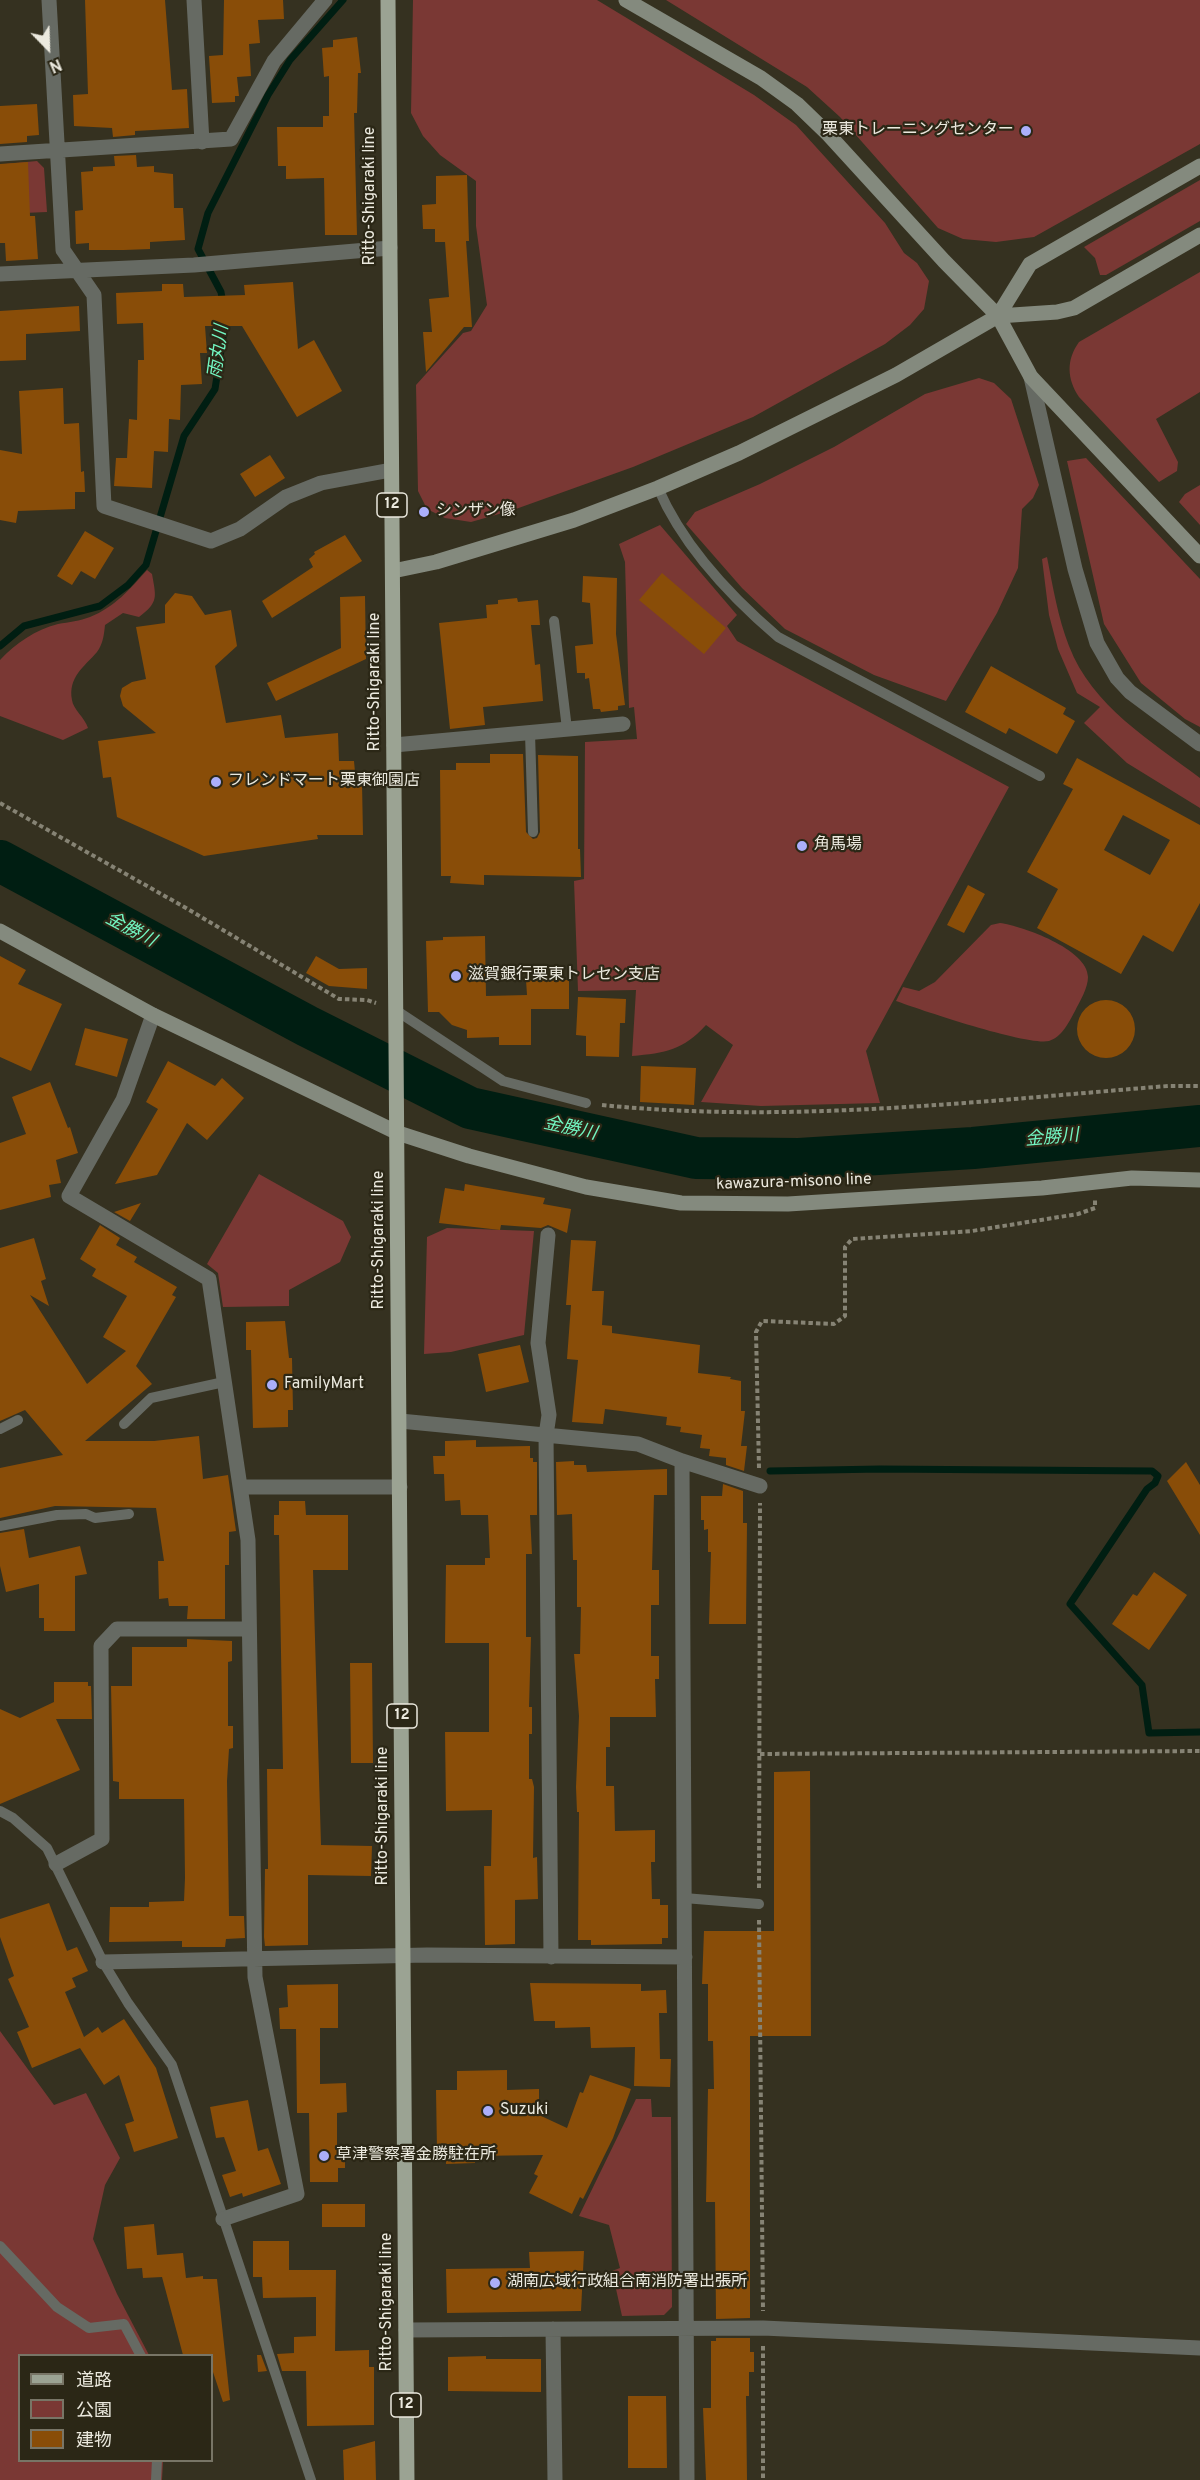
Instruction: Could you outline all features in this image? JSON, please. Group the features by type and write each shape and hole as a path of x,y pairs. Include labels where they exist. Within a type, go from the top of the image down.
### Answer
{"main road":[{"name":"Ritto-Shigaraki line","path":"388,0 407,2480"}],"street":[{"path":"49,0 63,250 75,271 94,295 104,506 211,541 240,529 286,497 321,483 391,470"},
{"path":"194,0 202,142"},
{"path":"0,154 231,139 274,61 325,0"},
{"path":"626,0 761,78 797,104 827,133 944,261 998,316 1031,377 1200,556"},
{"path":"998,316 1030,264 1200,166"},
{"path":"393,571 436,562 574,520 658,488 739,453 896,375 998,316 1057,312 1074,308 1200,235"},
{"path":"0,274 194,265 390,249"},
{"path":"1031,377 1075,569 1097,643 1117,678 1130,692 1200,744"},
{"path":"394,745 623,724"},
{"name":"kawazura-misono line","path":"0,931 153,1015 398,1133 469,1156 586,1187 681,1203 788,1204 1132,1178 1200,1180"},
{"path":"153,1015 123,1100 69,1196 209,1279 241,1487 248,1540 255,1977 297,2194 223,2219"},
{"path":"548,1235 538,1343 549,1415 546,1435 551,1957"},
{"path":"400,1421 638,1444 760,1486"},
{"path":"682,1461 687,2480"},
{"path":"241,1487 400,1487"},
{"path":"56,1864 102,1839 101,1646 117,1629 249,1629"},
{"path":"103,1962 254,1957 685,1956"},
{"path":"406,2330 686,2326 1200,2348"},
{"path":"553,2329 555,2480"}],"lane":[{"path":"658,488 670,518 683,536 746,610 778,638 1040,776"},
{"path":"555,621 567,729"},
{"path":"530,733 533,832"},
{"path":"397,1011 503,1081 586,1103"},
{"path":"124,1424 151,1398 224,1382"},
{"path":"0,1429 18,1420"},
{"path":"0,1526 57,1515 86,1514 95,1518 129,1514"},
{"path":"0,1811 13,1818 47,1848 103,1962 128,2003 172,2065 311,2480"},
{"path":"684,1898 759,1904"},
{"path":"0,2246 57,2307 89,2328 124,2324 140,2354"},
{"path":"156,2480 157,2462"}],"path":[{"path":"0,803 186,908 339,999 367,1000"},
{"path":"586,1103 634,1108 812,1113 1168,1086 1200,1086"},
{"path":"763,2480 759,1904 760,1486 756,1332 762,1321 834,1324 845,1316 845,1247 852,1239 972,1230 1078,1214 1095,1208 1095,1182"},
{"path":"760,1754 1200,1750"}],"green space":[{"path":"413,0 597,0 754,95 796,125 885,223 904,253 917,263 929,281 924,309 910,325 885,344 753,417 633,467 513,510 471,522 445,518 427,509 418,491 416,385 463,333 471,331 487,305 476,226 476,181 440,155 423,136 411,113"},
{"name":"栗東トレーニングセンター","path":"666,0 1200,0 1200,144 1034,237 996,242 963,239 938,228 840,117 807,87"},
{"path":"37,161 44,168 47,212 0,214 5,164"},
{"path":"1200,180 1200,221 1106,275 1100,275 1095,258 1084,247"},
{"path":"1200,272 1200,392 1156,419 1178,462 1177,471 1159,482 1079,397 1070,376 1070,363 1079,342"},
{"path":"979,378 994,383 1011,399 1039,485 1033,498 1022,509 1018,568 997,613 946,701 874,675 785,629 742,588 686,524 695,512 760,484 834,447 925,394"},
{"path":"1086,458 1200,579 1200,727 1185,719 1141,683 1104,624 1067,461"},
{"path":"1200,485 1200,525 1179,502 1185,494"},
{"name":"角馬場","path":"660,525 737,615 727,626 737,641 1009,787 866,1051 880,1103 761,1106 701,1102 733,1045 706,1025 690,1040 673,1049 632,1056 636,990 578,991 574,881 584,879 585,742 637,739 634,707 629,708 625,562 619,544"},
{"path":"1047,557 1062,624 1079,667 1092,687 1125,721 1200,778 1200,808 1127,763 1084,723 1100,707 1077,693 1058,649 1049,615 1042,559"},
{"path":"147,570 152,574 155,594 153,603 139,617 123,613 105,625 99,649 78,673 72,685 73,703 88,728 63,740 0,716 0,660 6,654 26,638 41,630 99,613 122,597"},
{"path":"1000,923 1038,934 1066,948 1085,967 1088,981 1085,990 1068,1024 1054,1039 1037,1041 1019,1038 896,1001 903,987 919,991 935,982 991,925"},
{"path":"259,1174 343,1221 351,1237 340,1262 289,1290 289,1306 223,1307 218,1273 207,1264"},
{"path":"447,1228 534,1231 524,1335 451,1352 424,1354 427,1237"},
{"path":"0,2031 54,2105 86,2093 120,2158 105,2185 93,2239 117,2294 148,2354 18,2354 18,2462 163,2462 162,2480 0,2480"},
{"path":"636,2099 651,2099 652,2117 671,2117 672,2307 664,2315 622,2316 612,2271 620,2268 609,2225 579,2216"}],"building":[{"path":"85,0 165,0 172,90 187,89 189,128 135,131 135,135 113,137 112,128 74,126 73,95 88,94"},
{"path":"224,0 283,0 284,19 258,20 260,43 249,44 251,76 237,77 239,96 235,96 235,102 212,103 209,56 223,55"},
{"path":"357,37 361,73 358,73 357,113 354,113 357,235 325,235 324,178 286,179 286,166 278,166 277,127 323,127 323,116 329,116 329,76 324,77 322,48 333,47 333,40"},
{"path":"37,104 39,135 27,136 27,142 0,144 0,106"},
{"path":"136,155 137,167 154,166 154,172 173,174 174,208 183,208 185,240 150,242 150,249 124,250 89,250 89,243 76,244 75,211 83,210 81,172 93,171 93,167 115,166 114,156"},
{"path":"28,162 30,216 35,216 38,259 6,261 5,243 0,243 0,164"},
{"path":"467,175 469,241 466,241 472,327 464,327 426,372 423,332 432,332 429,299 449,297 445,242 435,242 435,229 423,229 422,205 436,204 436,176"},
{"path":"293,282 298,349 314,340 342,391 297,417 242,326 205,326 207,353 200,353 202,384 181,385 180,420 169,419 168,452 154,451 152,488 114,486 116,458 127,458 129,419 137,420 138,360 144,360 143,323 117,324 116,293 162,291 162,284 183,284 184,297 245,295 244,285"},
{"path":"79,306 80,331 26,334 26,360 0,361 0,311"},
{"path":"63,388 64,424 79,423 81,472 84,471 85,492 75,492 75,509 18,511 16,523 0,520 0,450 22,454 19,391"},
{"path":"270,455 285,478 255,497 240,474"},
{"path":"85,531 114,548 95,579 81,571 72,585 57,576"},
{"path":"345,535 362,561 272,618 262,601 313,567 309,559 315,554 314,552"},
{"path":"662,573 726,628 704,654 639,600"},
{"path":"583,576 617,578 616,634 625,705 618,706 618,710 601,712 600,709 593,709 589,678 585,679 585,673 577,673 575,646 593,644 590,603 582,602"},
{"path":"175,593 192,596 205,615 231,610 237,646 215,666 226,723 281,715 285,738 338,733 339,761 354,761 356,783 362,783 363,835 317,835 318,839 204,856 117,817 111,777 103,778 98,741 156,733 123,706 120,696 122,688 132,682 146,679 136,627 165,623 165,605"},
{"path":"365,596 366,659 276,701 267,683 341,648 340,597"},
{"path":"517,598 518,602 538,600 540,625 531,625 535,665 540,664 543,701 483,707 485,725 450,729 439,623 487,618 486,605 498,604 498,600"},
{"path":"991,666 1066,708 1063,714 1075,721 1057,754 1009,728 1006,734 965,712"},
{"path":"490,754 523,754 526,832 533,839 537,838 540,832 538,755 578,756 578,849 580,849 581,877 484,875 484,885 450,883 451,876 441,876 440,770 456,770 456,763 490,763"},
{"path":"1077,758 1200,825 1200,903 1173,952 1143,935 1121,974 1037,928 1058,889 1027,872 1073,789 1063,784","holes":["1123,815 1170,840 1150,875 1104,850"]},
{"path":"968,885 985,894 964,933 947,925"},
{"name":"滋賀銀行栗東トレセン支店","path":"485,936 486,996 527,995 526,980 569,980 569,1009 531,1009 531,1045 499,1045 499,1037 467,1038 467,1030 452,1025 439,1012 428,1012 426,941 443,940 443,937"},
{"path":"0,956 26,970 18,984 62,1004 31,1071 0,1057"},
{"path":"316,956 339,969 367,968 367,989 329,986 306,973"},
{"path":"578,997 626,999 625,1023 620,1023 619,1057 586,1056 586,1036 576,1035"},
{"path":"1106,1000 1122,1005 1130,1013 1135,1029 1130,1045 1122,1053 1106,1058 1090,1053 1082,1045 1077,1029 1082,1013 1090,1005"},
{"path":"85,1028 128,1039 117,1077 75,1065"},
{"path":"168,1061 215,1086 222,1078 244,1098 207,1140 187,1123 157,1175 115,1184 158,1109 146,1102"},
{"path":"641,1066 696,1068 694,1105 640,1102"},
{"path":"50,1082 68,1128 70,1127 78,1153 56,1160 61,1183 49,1185 51,1197 0,1210 0,1143 26,1134 12,1097"},
{"path":"465,1184 545,1198 543,1204 571,1209 567,1233 548,1225 541,1228 501,1225 500,1230 439,1223 445,1188 464,1191"},
{"path":"141,1203 130,1221 114,1212"},
{"path":"100,1225 120,1238 116,1245 137,1257 134,1262 177,1287 172,1295 176,1297 136,1366 152,1384 85,1441 154,1441 199,1436 203,1479 228,1475 236,1531 229,1532 229,1565 225,1565 225,1619 187,1619 188,1606 169,1606 168,1598 159,1599 158,1561 164,1561 156,1508 55,1506 0,1518 0,1468 63,1455 25,1410 0,1421 0,1248 34,1238 46,1279 41,1281 49,1306 30,1295 87,1384 126,1351 103,1337 127,1296 92,1276 96,1269 80,1259"},
{"path":"571,1240 596,1241 592,1291 604,1291 602,1325 612,1326 612,1333 700,1345 698,1373 731,1377 730,1379 741,1381 741,1411 745,1411 741,1446 747,1446 744,1471 726,1465 726,1458 709,1456 710,1449 700,1448 702,1435 680,1432 681,1427 666,1425 667,1417 605,1409 603,1424 572,1422 578,1360 567,1359 571,1305 566,1305"},
{"name":"FamilyMart","path":"285,1321 289,1358 292,1358 293,1410 288,1410 288,1427 253,1428 251,1350 246,1350 246,1322"},
{"path":"520,1345 529,1382 486,1392 478,1354"},
{"path":"476,1440 476,1447 530,1446 530,1458 533,1458 533,1462 537,1462 537,1515 530,1515 532,1554 526,1554 526,1637 531,1637 529,1707 532,1707 532,1734 529,1734 529,1779 532,1779 534,1787 533,1858 537,1857 538,1899 515,1900 515,1944 485,1945 484,1866 491,1866 492,1810 446,1811 445,1732 489,1732 489,1643 445,1643 446,1565 485,1565 485,1558 490,1558 488,1515 461,1515 460,1500 445,1501 444,1474 434,1474 433,1456 445,1456 445,1441"},
{"path":"574,1461 574,1465 586,1465 587,1472 667,1469 667,1495 654,1495 652,1570 659,1570 659,1605 651,1605 651,1656 659,1656 659,1679 655,1679 656,1717 610,1717 610,1747 606,1747 606,1786 614,1786 615,1831 655,1830 655,1862 651,1862 652,1899 660,1899 660,1905 668,1905 668,1938 662,1938 662,1944 591,1945 591,1940 578,1940 579,1812 577,1812 576,1787 579,1716 574,1654 580,1654 581,1607 577,1607 577,1560 573,1560 572,1514 557,1515 556,1462"},
{"path":"1186,1462 1200,1485 1200,1535 1167,1481"},
{"path":"723,1484 743,1491 743,1523 747,1523 746,1624 709,1624 711,1552 708,1552 708,1529 704,1530 704,1520 701,1520 701,1496 722,1496"},
{"path":"279,1501 305,1501 306,1515 348,1515 348,1570 313,1570 321,1845 372,1846 371,1876 308,1875 308,1945 265,1946 265,1869 268,1869 267,1769 283,1769 279,1535 274,1535 274,1515 279,1515"},
{"path":"24,1529 29,1558 80,1546 87,1574 75,1576 75,1631 44,1631 44,1618 39,1618 39,1584 6,1592 0,1566 0,1533"},
{"path":"1154,1572 1187,1595 1149,1650 1112,1624 1133,1594 1137,1596"},
{"path":"187,1639 232,1641 232,1661 228,1662 228,1726 233,1726 233,1748 229,1749 227,1781 229,1916 244,1916 245,1938 226,1939 225,1947 182,1947 182,1941 109,1942 110,1907 149,1907 149,1902 184,1901 184,1799 119,1799 119,1782 113,1781 111,1686 132,1686 132,1647 187,1647"},
{"path":"350,1663 372,1663 373,1763 351,1763"},
{"path":"54,1682 88,1682 88,1686 91,1686 92,1719 56,1719 80,1770 0,1804 0,1709 20,1718 54,1702"},
{"path":"810,1771 811,2036 750,2036 750,2318 716,2319 715,2202 706,2202 708,2089 714,2089 713,2041 708,2041 708,1984 702,1984 704,1931 774,1931 774,1772"},
{"path":"49,1903 67,1951 77,1947 88,1971 72,1978 76,1987 65,1992 84,2037 98,2027 102,2033 124,2019 156,2068 178,2138 134,2152 125,2124 134,2121 119,2075 104,2085 80,2048 32,2068 17,2032 29,2027 8,1979 14,1976 0,1937 0,1919"},
{"path":"530,1983 641,1984 641,1991 666,1990 667,2013 659,2013 660,2059 671,2059 670,2087 634,2086 635,2047 591,2048 590,2027 555,2028 555,2021 534,2021"},
{"path":"338,1984 338,2028 320,2028 320,2084 346,2083 347,2112 337,2113 337,2150 345,2149 345,2168 338,2168 338,2182 310,2182 309,2113 297,2113 296,2029 280,2029 279,2008 288,2007 287,1985"},
{"path":"507,2070 507,2090 539,2089 539,2115 567,2128 580,2092 583,2093 590,2075 631,2089 613,2138 583,2199 580,2197 572,2214 529,2193 538,2176 534,2174 543,2155 475,2156 475,2163 446,2164 446,2151 437,2151 436,2090 457,2090 457,2071"},
{"path":"248,2100 258,2151 268,2148 281,2184 243,2197 242,2193 230,2197 222,2175 236,2171 224,2137 216,2138 210,2107"},
{"path":"322,2204 365,2204 365,2227 322,2227"},
{"path":"154,2224 157,2255 183,2253 186,2278 203,2276 203,2279 217,2279 230,2400 223,2402 213,2372 213,2354 183,2354 162,2277 143,2278 142,2268 127,2269 124,2227"},
{"path":"253,2241 289,2241 289,2270 336,2270 335,2351 369,2350 369,2367 374,2367 374,2425 307,2426 306,2371 282,2371 277,2354 294,2353 294,2337 316,2336 316,2297 263,2298 262,2277 253,2277"},
{"path":"584,2251 581,2311 447,2313 446,2269 530,2268 529,2252"},
{"path":"716,2338 750,2338 750,2352 754,2352 754,2372 749,2372 749,2396 746,2396 747,2480 706,2480 703,2408 711,2408 711,2341 716,2341"},
{"path":"257,2355 261,2355 267,2371 258,2372"},
{"path":"486,2356 486,2359 541,2359 541,2392 448,2391 448,2357"},
{"path":"628,2396 666,2396 667,2468 628,2468"},
{"path":"375,2441 376,2480 344,2480 343,2450"}],"waterway":[{"name":"雨丸川","path":"223,304 221,292 198,249 208,213 268,95 290,60 343,0"},
{"name":"雨丸川","path":"0,646 24,626 100,606 128,585 146,565 184,436 215,389 226,318"},
{"name":"金勝川","path":"0,861 307,1026 470,1108 696,1158 799,1159 973,1148 1200,1126"},
{"path":"770,1471 880,1469 1152,1471 1158,1476 1155,1483 1147,1489 1070,1604 1142,1685 1149,1733 1200,1732"}],"place":[{"name":"栗東トレーニングセンター","path":"1026,131"},
{"name":"シンザン像","path":"424,512"},
{"name":"フレンドマート栗東御園店","path":"216,782"},
{"name":"角馬場","path":"802,846"},
{"name":"滋賀銀行栗東トレセン支店","path":"456,976"},
{"name":"FamilyMart","path":"272,1385"},
{"name":"Suzuki","path":"488,2111"},
{"name":"草津警察署金勝駐在所","path":"324,2156"},
{"name":"湖南広域行政組合南消防署出張所","path":"495,2283"}]}
